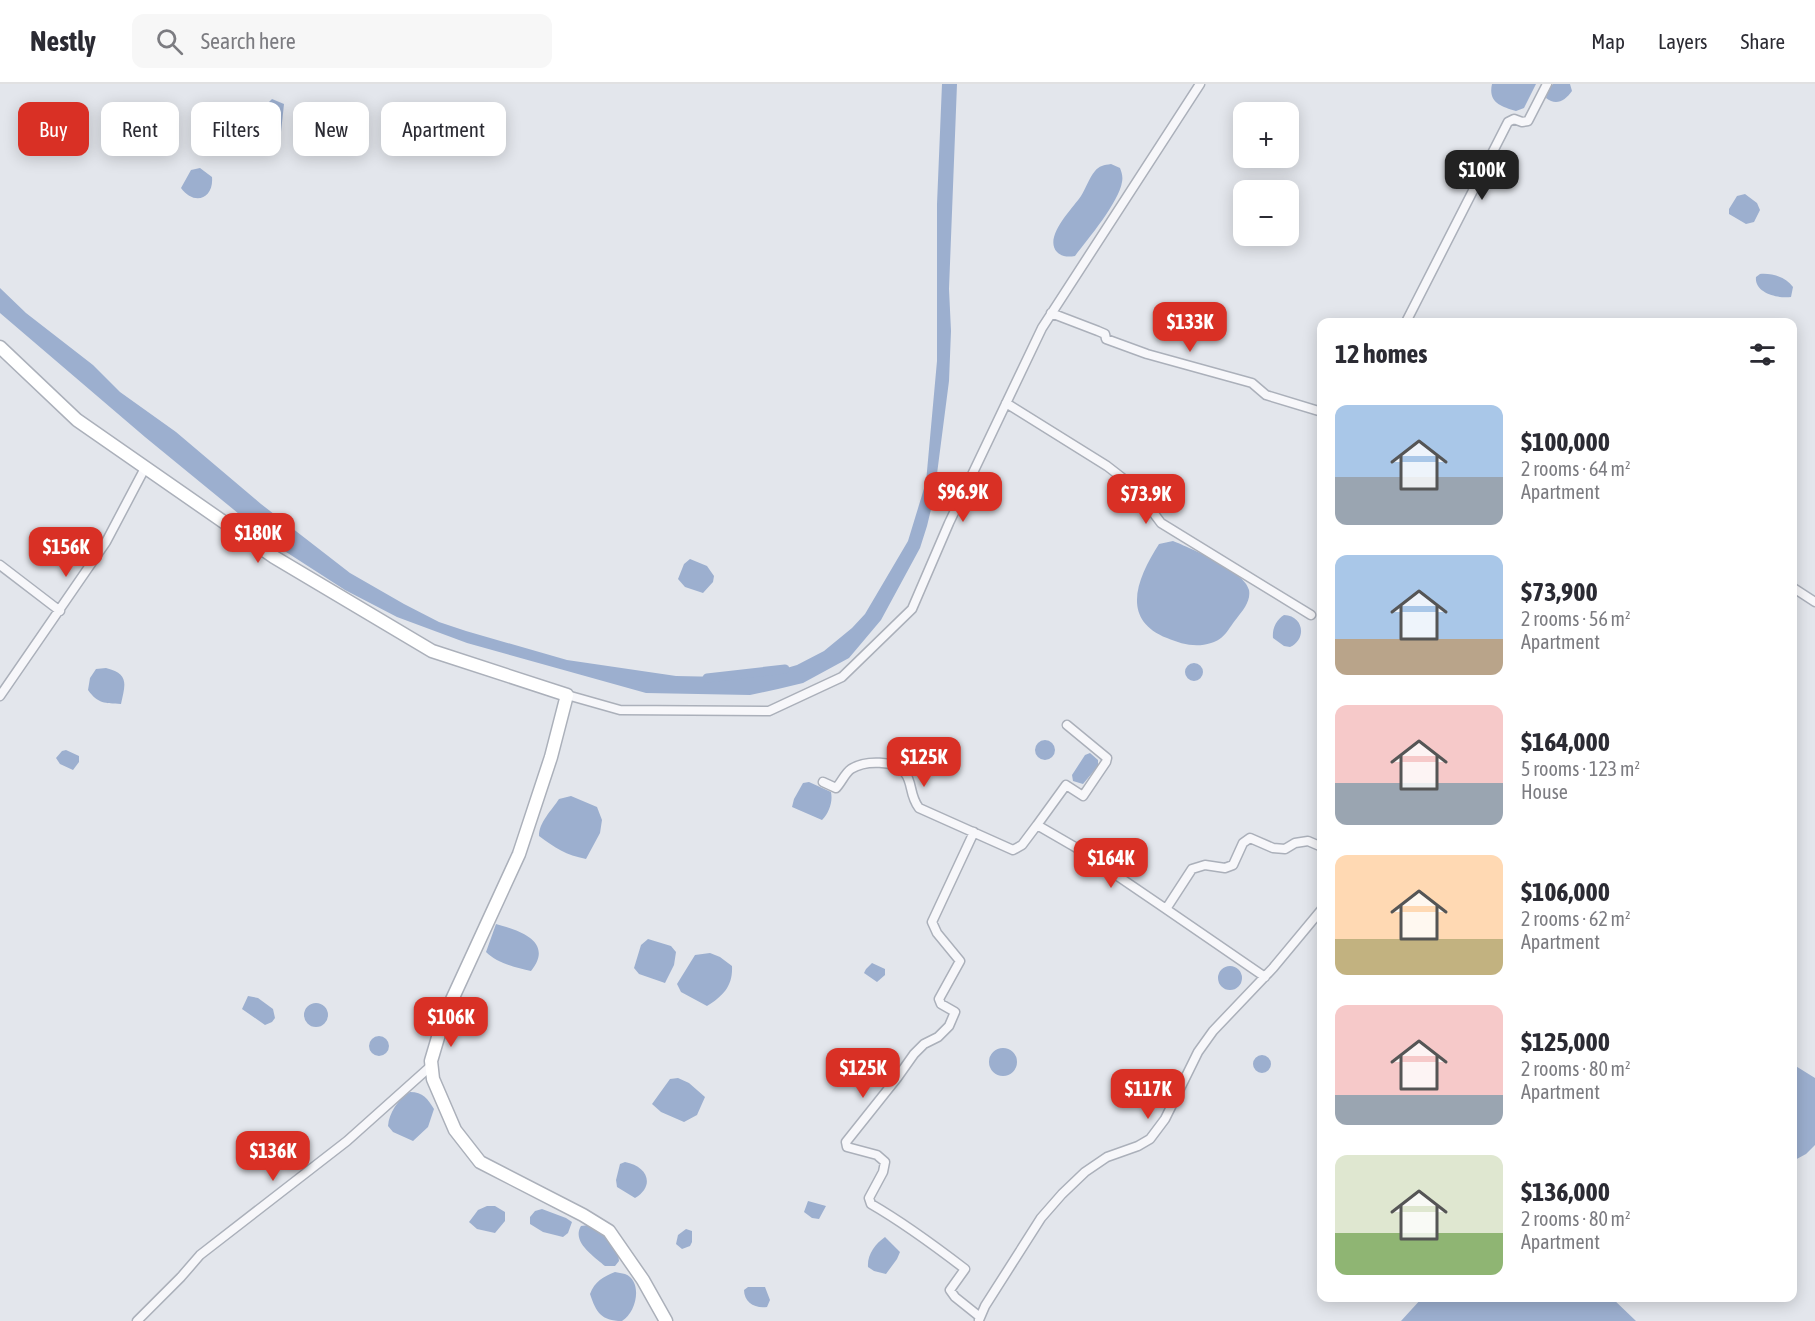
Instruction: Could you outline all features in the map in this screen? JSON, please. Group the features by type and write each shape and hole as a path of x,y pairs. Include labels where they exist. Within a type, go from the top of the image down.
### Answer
{"main road":[{"path":"0,347 77,420 274,557 432,651 567,695 551,757 519,854 450,1004 439,1034 432,1065 433,1079 455,1130 480,1162 583,1215 609,1232 643,1280 666,1321"}],"street":[{"path":"567,695 620,710 769,711 842,677 912,609 949,523 1042,328 1200,84"},
{"path":"1408,318 1508,122 1514,119 1522,122 1528,121 1547,84"},
{"path":"1051,313 1105,334 1106,339 1147,354 1252,383 1266,395 1317,410"},
{"path":"1006,403 1107,466 1147,497 1161,523 1311,615"},
{"path":"0,696 106,542 145,468"},
{"path":"0,565 60,610"},
{"path":"1797,590 1815,602"},
{"path":"823,782 837,788 850,769 870,764 897,765 907,774 912,799 919,808 1013,850 1022,845 1066,785 1083,796 1106,762 1107,758 1067,725"},
{"path":"1037,825 1075,847 1265,977"},
{"path":"974,832 932,922 960,962 939,999 941,1004 955,1012 949,1026 914,1054 846,1142 848,1147 877,1155 885,1162 883,1172 869,1198 871,1204 925,1239 965,1269 950,1290 979,1319 1041,1218 1085,1172 1107,1157 1138,1146 1150,1139 1166,1119 1198,1052 1213,1031 1265,977 1317,915"},
{"path":"1166,909 1192,869 1205,865 1225,868 1233,865 1243,843 1250,838 1273,848 1285,849 1295,843 1308,841 1317,846"},
{"path":"137,1321 182,1277 200,1255 347,1141 432,1065"}],"water":[{"path":"942,84 957,84 949,289 951,331 949,381 934,497 920,548 881,620 849,658 803,683 750,695 646,693 467,643 397,617 345,590 283,550 145,437 0,313 0,288 26,313 93,365 120,392 176,432 261,504 350,573 439,622 567,660 676,676 763,675 797,665 824,651 865,614 908,541 926,482 937,361 937,204"},
{"path":"1492,84 1536,84 1524,108 1516,111 1496,102 1492,95"},
{"path":"1553,84 1570,84 1572,91 1560,101 1553,102 1546,98"},
{"path":"281,103 284,104 281,132"},
{"path":"1111,164 1120,168 1122,177 1120,190 1115,200 1075,256 1061,255 1054,246 1056,231 1081,196 1095,171"},
{"path":"200,168 212,177 212,185 206,195 197,198 186,194 181,188 191,170"},
{"path":"1745,194 1757,203 1760,210 1754,222 1746,224 1729,214 1729,209 1737,196"},
{"path":"1760,274 1783,278 1793,287 1791,297 1774,296 1763,291 1756,283 1756,277"},
{"path":"1173,541 1228,568 1238,575 1249,590 1248,602 1244,609 1226,633 1216,641 1189,645 1167,638 1152,630 1143,620 1138,609 1137,596 1140,583 1151,557 1159,544"},
{"path":"690,559 707,566 714,576 713,582 703,593 685,587 678,579 684,564"},
{"path":"1284,615 1296,619 1301,628 1299,639 1290,647 1284,646 1273,638 1275,625"},
{"path":"1190,663 1198,663 1203,668 1201,679 1190,681 1185,676 1185,668"},
{"path":"106,668 119,673 124,681 121,704 102,702 88,690 90,678 96,669"},
{"path":"1045,740 1052,743 1055,750 1052,757 1045,760 1038,757 1035,750 1038,743"},
{"path":"66,750 79,756 79,762 73,770 60,764 56,758"},
{"path":"1090,753 1098,760 1098,766 1083,784 1073,781 1072,775 1085,755"},
{"path":"809,782 831,792 830,807 822,820 792,807 803,783"},
{"path":"571,796 597,807 602,820 600,833 586,859 561,850 539,836 543,821 559,799"},
{"path":"496,924 531,938 539,952 531,971 501,962 486,952"},
{"path":"648,939 671,946 676,952 674,965 665,983 639,974 634,968 641,945"},
{"path":"710,953 732,966 732,973 726,990 707,1006 681,992 677,984 695,955"},
{"path":"872,963 885,969 885,975 877,982 864,973"},
{"path":"1230,966 1239,969 1242,978 1239,987 1230,990 1221,987 1218,978 1221,969"},
{"path":"248,996 258,998 273,1009 275,1018 272,1022 265,1025 242,1009"},
{"path":"316,1003 321,1004 327,1010 327,1020 321,1026 316,1027 311,1026 305,1020 304,1015 305,1010 311,1004"},
{"path":"375,1036 383,1036 389,1042 389,1050 383,1056 375,1056 369,1050 369,1042"},
{"path":"1003,1048 1013,1052 1017,1062 1013,1072 1003,1076 993,1072 989,1062 993,1052"},
{"path":"1262,1055 1270,1060 1271,1064 1266,1072 1262,1073 1254,1068 1253,1064 1258,1056"},
{"path":"1797,1067 1815,1078 1815,1145 1797,1159"},
{"path":"678,1078 689,1083 705,1097 697,1115 684,1122 661,1112 652,1104 670,1079"},
{"path":"410,1092 425,1097 434,1109 428,1127 413,1141 393,1132 388,1126 395,1107"},
{"path":"625,1162 639,1167 646,1177 647,1182 642,1193 635,1198 617,1187 616,1180 620,1164"},
{"path":"808,1201 826,1206 819,1219 812,1218 804,1212"},
{"path":"487,1206 495,1206 505,1212 505,1221 495,1233 477,1229 469,1222 478,1210"},
{"path":"542,1209 572,1222 568,1233 563,1237 543,1232 530,1224 530,1217 535,1211"},
{"path":"589,1225 613,1243 619,1261 615,1266 605,1266 590,1254 582,1243 579,1238 581,1226"},
{"path":"686,1229 692,1231 692,1242 690,1246 682,1249 676,1244 678,1235"},
{"path":"885,1237 900,1252 886,1274 868,1267 872,1250"},
{"path":"615,1272 631,1278 636,1290 631,1311 622,1321 615,1321 600,1314 590,1294 600,1280"},
{"path":"748,1287 765,1287 770,1300 767,1307 758,1307 748,1301 744,1290"},
{"path":"1418,1302 1616,1302 1636,1321 1401,1321"}],"waterway":[{"path":"707,678 785,669"}]}
